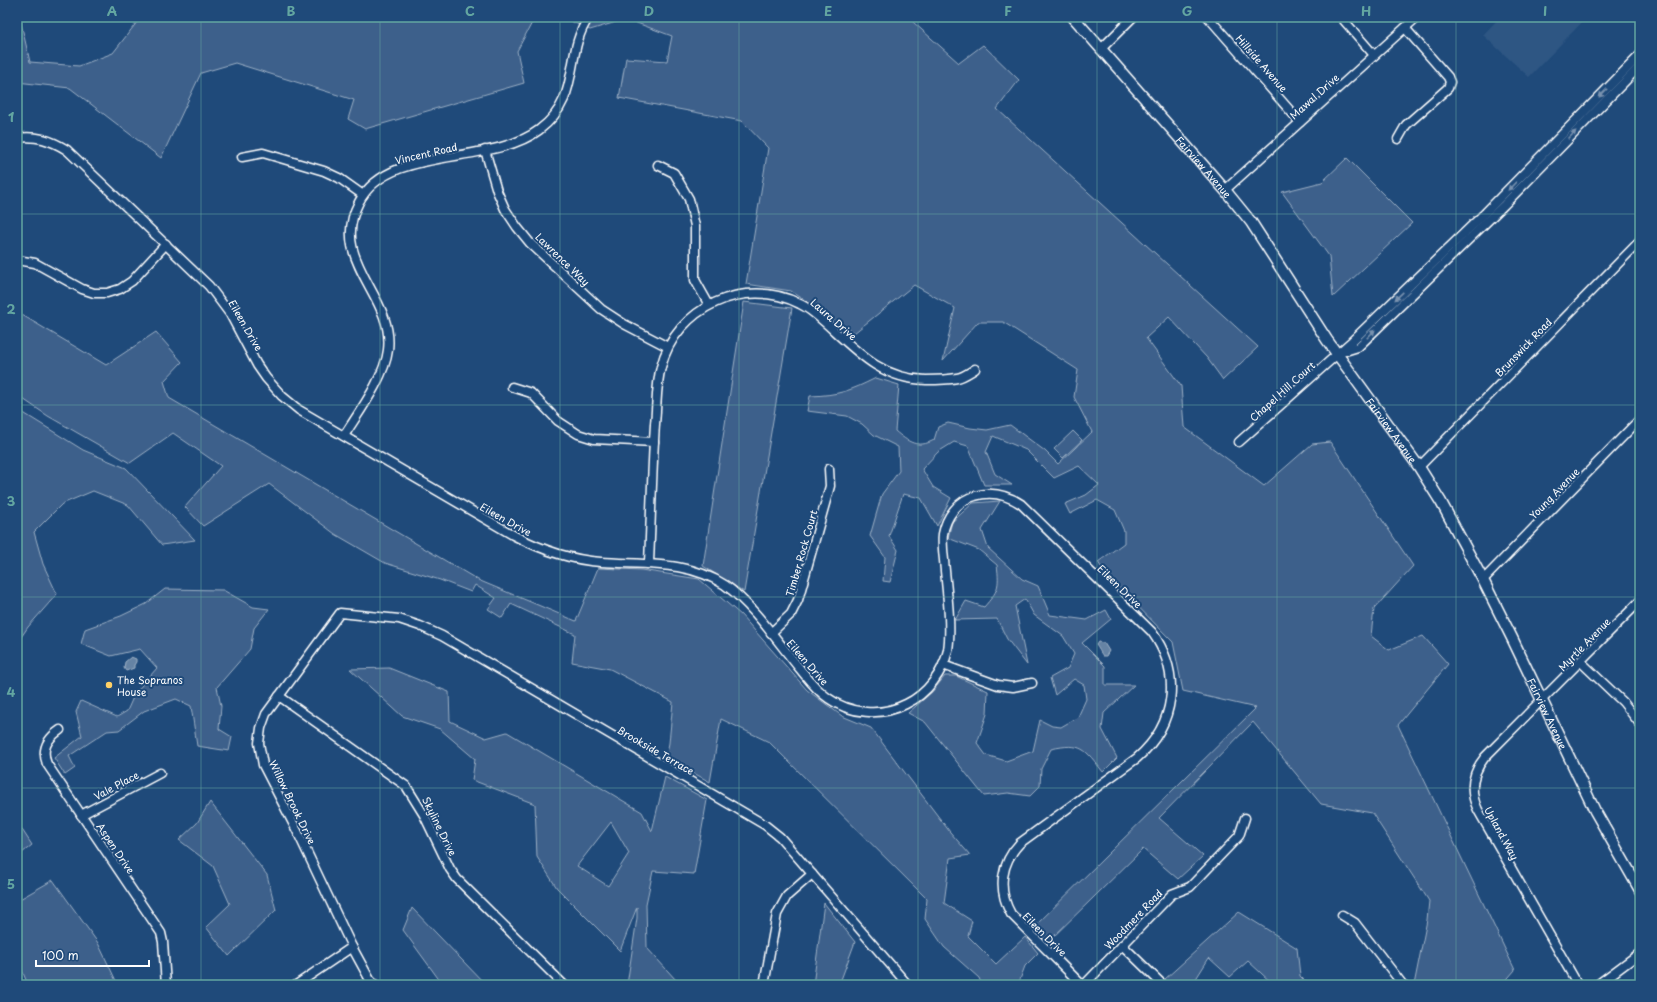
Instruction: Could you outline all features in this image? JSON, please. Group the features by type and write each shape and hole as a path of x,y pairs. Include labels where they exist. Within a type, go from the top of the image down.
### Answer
{"main road":[{"name":"Fairview Avenue","path":"1073,17 1102,48 1225,190 1265,243 1307,309 1419,467 1441,502 1483,580 1595,811 1640,890"}],"street":[{"name":"Vincent Road","path":"344,436 381,373 386,362 389,346 389,333 385,316 359,268 351,246 353,215 363,195 374,182 394,170 485,150 522,140 538,130 552,117 567,93 580,35 589,17"},
{"path":"1102,48 1133,17"},
{"name":"Hillside Avenue","path":"1208,17 1300,122"},
{"path":"1341,17 1374,55"},
{"name":"Mawal Drive","path":"1225,190 1417,17"},
{"path":"1398,139 1406,125 1448,88 1450,82 1448,77 1405,28"},
{"path":"1622,79 1640,55"},
{"path":"1622,79 1640,66"},
{"name":"Chapel Hill Court","path":"1239,442 1416,284 1486,217 1622,79"},
{"name":"Eileen Drive","path":"17,138 40,138 67,150 166,244 217,295 230,314 259,368 274,387 299,410 513,535 536,546 562,555 588,561 649,563 686,568 714,579 740,598 820,692 835,703 860,712 887,711 908,703 927,689 943,665 948,649 949,632 943,541 944,528 950,515 959,504 970,497 983,494 1003,495 1016,500 1146,624 1162,648 1171,676 1171,695 1164,722 1156,738 1137,758 1020,843 1011,855 1004,869 1003,892 1011,914 1083,985"},
{"name":"Lawrence Way","path":"485,150 497,190 505,209 516,227 530,243 601,309 624,324 668,347"},
{"path":"242,157 263,153 324,171 339,178 363,195"},
{"path":"658,165 674,173 689,199 695,226 695,280 709,305"},
{"name":"Brunswick Road","path":"1419,467 1640,241"},
{"path":"17,260 35,263 82,289 94,293 107,293 120,289 132,281 166,244"},
{"name":"Laura Drive","path":"649,563 654,442 659,377 668,347 684,325 698,312 709,305 723,299 743,294 763,293 778,296 792,300 810,310 864,358 877,367 892,374 920,380 958,378 975,369"},
{"path":"512,387 531,393 564,426 578,434 603,440 654,442"},
{"name":"Young Avenue","path":"1483,580 1640,419"},
{"name":"Timber Rock Court","path":"771,633 791,614 798,600 830,486 829,469"},
{"name":"Myrtle Avenue","path":"1542,701 1640,601"},
{"name":"Willow Brook Drive","path":"340,613 266,714 261,728 259,743 260,758 352,947 370,980 375,985"},
{"name":"Brookside Terrace","path":"340,613 399,620 420,626 442,636 765,824 780,837 908,985"},
{"path":"1580,662 1623,702 1640,724"},
{"path":"943,665 998,685 1013,688 1032,683"},
{"name":"Skyline Drive","path":"279,696 406,786 414,797 450,869 457,879 564,985"},
{"name":"Upland Way","path":"1542,701 1481,762 1473,778 1473,798 1478,810 1578,985"},
{"name":"Aspen Drive","path":"60,730 47,742 44,750 45,760 161,933 164,942 166,985"},
{"name":"Vale Place","path":"81,815 160,773"},
{"name":"Woodmere Road","path":"1083,985 1172,894 1190,886 1239,836 1245,818"},
{"path":"764,985 777,914 787,896 812,874"},
{"path":"1342,915 1355,922 1403,985"},
{"path":"1122,945 1163,985"},
{"path":"296,985 352,947"},
{"path":"1597,985 1640,953"}],"shaded area":[{"path":"141,17 535,17 517,51 524,83 365,129 348,119 354,100 235,63 201,73 161,158 70,88 17,82 17,23 21,23 30,62 79,66 113,53"},
{"path":"562,17 912,17 913,22 959,63 983,45 1019,80 997,109 1258,347 1223,380 1207,358 1169,317 1146,338 1181,386 1184,427 1264,486 1312,444 1330,442 1413,566 1374,609 1371,636 1389,650 1423,636 1448,664 1398,725 1515,970 1502,985 1414,985 1427,920 1429,901 1372,813 1321,804 1253,722 1159,818 1203,856 1178,879 1143,849 1047,943 1032,929 1256,708 1183,691 1173,642 1104,572 1098,562 1124,543 1124,531 1115,510 1097,500 1070,514 1065,504 1086,495 1099,485 1079,466 1054,478 1026,450 993,436 986,452 995,474 1012,485 984,485 968,446 954,442 938,452 922,469 933,487 951,498 937,526 921,498 903,494 889,536 898,550 890,582 883,581 885,557 870,536 882,494 899,471 898,447 874,435 862,424 847,416 807,411 810,396 829,395 844,392 876,378 899,385 895,431 913,443 923,444 934,440 938,427 948,423 987,430 1010,425 1045,451 1058,464 1092,432 1074,397 1078,370 1003,322 978,322 943,361 955,308 914,285 854,333 791,291 746,284 768,148 742,121 619,98 626,58 667,61 672,36 626,19 590,30"},
{"path":"1500,17 1587,17 1529,77 1483,35"},
{"path":"1347,158 1412,223 1333,297 1329,256 1282,192 1322,182"},
{"path":"744,302 792,308 744,592 703,566"},
{"path":"17,312 106,365 156,332 182,362 164,381 169,398 478,580 576,621 598,568 641,570 699,579 741,615 807,690 842,716 871,728 950,832 970,855 950,858 944,903 972,921 968,936 996,964 1025,937 1038,953 1025,966 1018,985 982,985 979,978 944,947 925,919 927,899 769,742 721,719 710,782 666,758 673,702 610,669 572,662 575,634 511,604 502,618 488,609 496,598 475,585 471,592 440,580 385,563 335,534 269,484 203,526 185,507 221,466 173,433 130,463 48,416 17,395"},
{"path":"17,409 83,450 126,468 195,540 162,545 128,505 93,491 62,504 34,532 43,564 57,594 28,627 17,643"},
{"path":"1073,431 1082,440 1063,458 1054,449"},
{"path":"1000,501 982,530 988,548 1022,579 1038,586 1050,615 1087,620 1106,610 1111,619 1082,643 1105,666 1105,685 1134,685 1104,713 1102,729 1117,758 1103,772 1092,758 1082,749 1070,746 1051,749 1041,769 1040,786 1030,796 1008,793 984,796 925,722 908,713 932,692 945,676 956,676 988,691 987,714 977,743 986,755 1006,761 1033,751 1040,720 1052,726 1061,727 1078,717 1086,699 1084,685 1074,679 1055,695 1050,678 1068,668 1074,654 1063,636 1034,615 1025,599 1015,606 1027,665 1007,639 997,619 955,620 966,601 984,607 997,588 998,579 997,565 979,550 948,538 952,522 973,503"},
{"path":"165,589 223,590 253,607 269,609 254,628 250,649 217,687 221,706 219,729 232,737 229,751 197,746 191,706 176,699 144,711 119,730 107,731 69,756 75,768 65,775 54,758 82,736 76,712 81,701 117,717 127,711 135,693 157,668 140,649 111,656 81,644 85,629 121,616 146,604"},
{"path":"1098,642 1104,643 1109,651 1106,656 1103,656 1096,645"},
{"path":"131,657 136,659 134,668 126,671 124,668 125,662"},
{"path":"389,668 449,692 450,721 486,738 507,732 642,812 652,831 665,777 707,800 694,874 653,871 646,904 647,948 676,980 675,985 627,985 637,918 637,907 620,951 557,888 537,857 535,804 472,780 475,759 440,729 402,716 350,669","holes":["611,822 629,853 608,886 577,866"]},
{"path":"210,802 267,875 276,910 229,956 206,927 230,904 213,866 179,840 197,823"},
{"path":"17,822 32,845 17,857"},
{"path":"53,880 98,943 118,985 28,985 17,958 17,899 18,900"},
{"path":"824,903 855,942 839,985 813,985"},
{"path":"412,908 486,985 443,985 403,930"},
{"path":"1239,912 1297,948 1300,976 1309,985 1274,985 1248,961 1230,977 1209,958 1192,985 1171,985 1165,979"}],"place":[{"name":"The Sopranos House","path":"109,685"}]}
